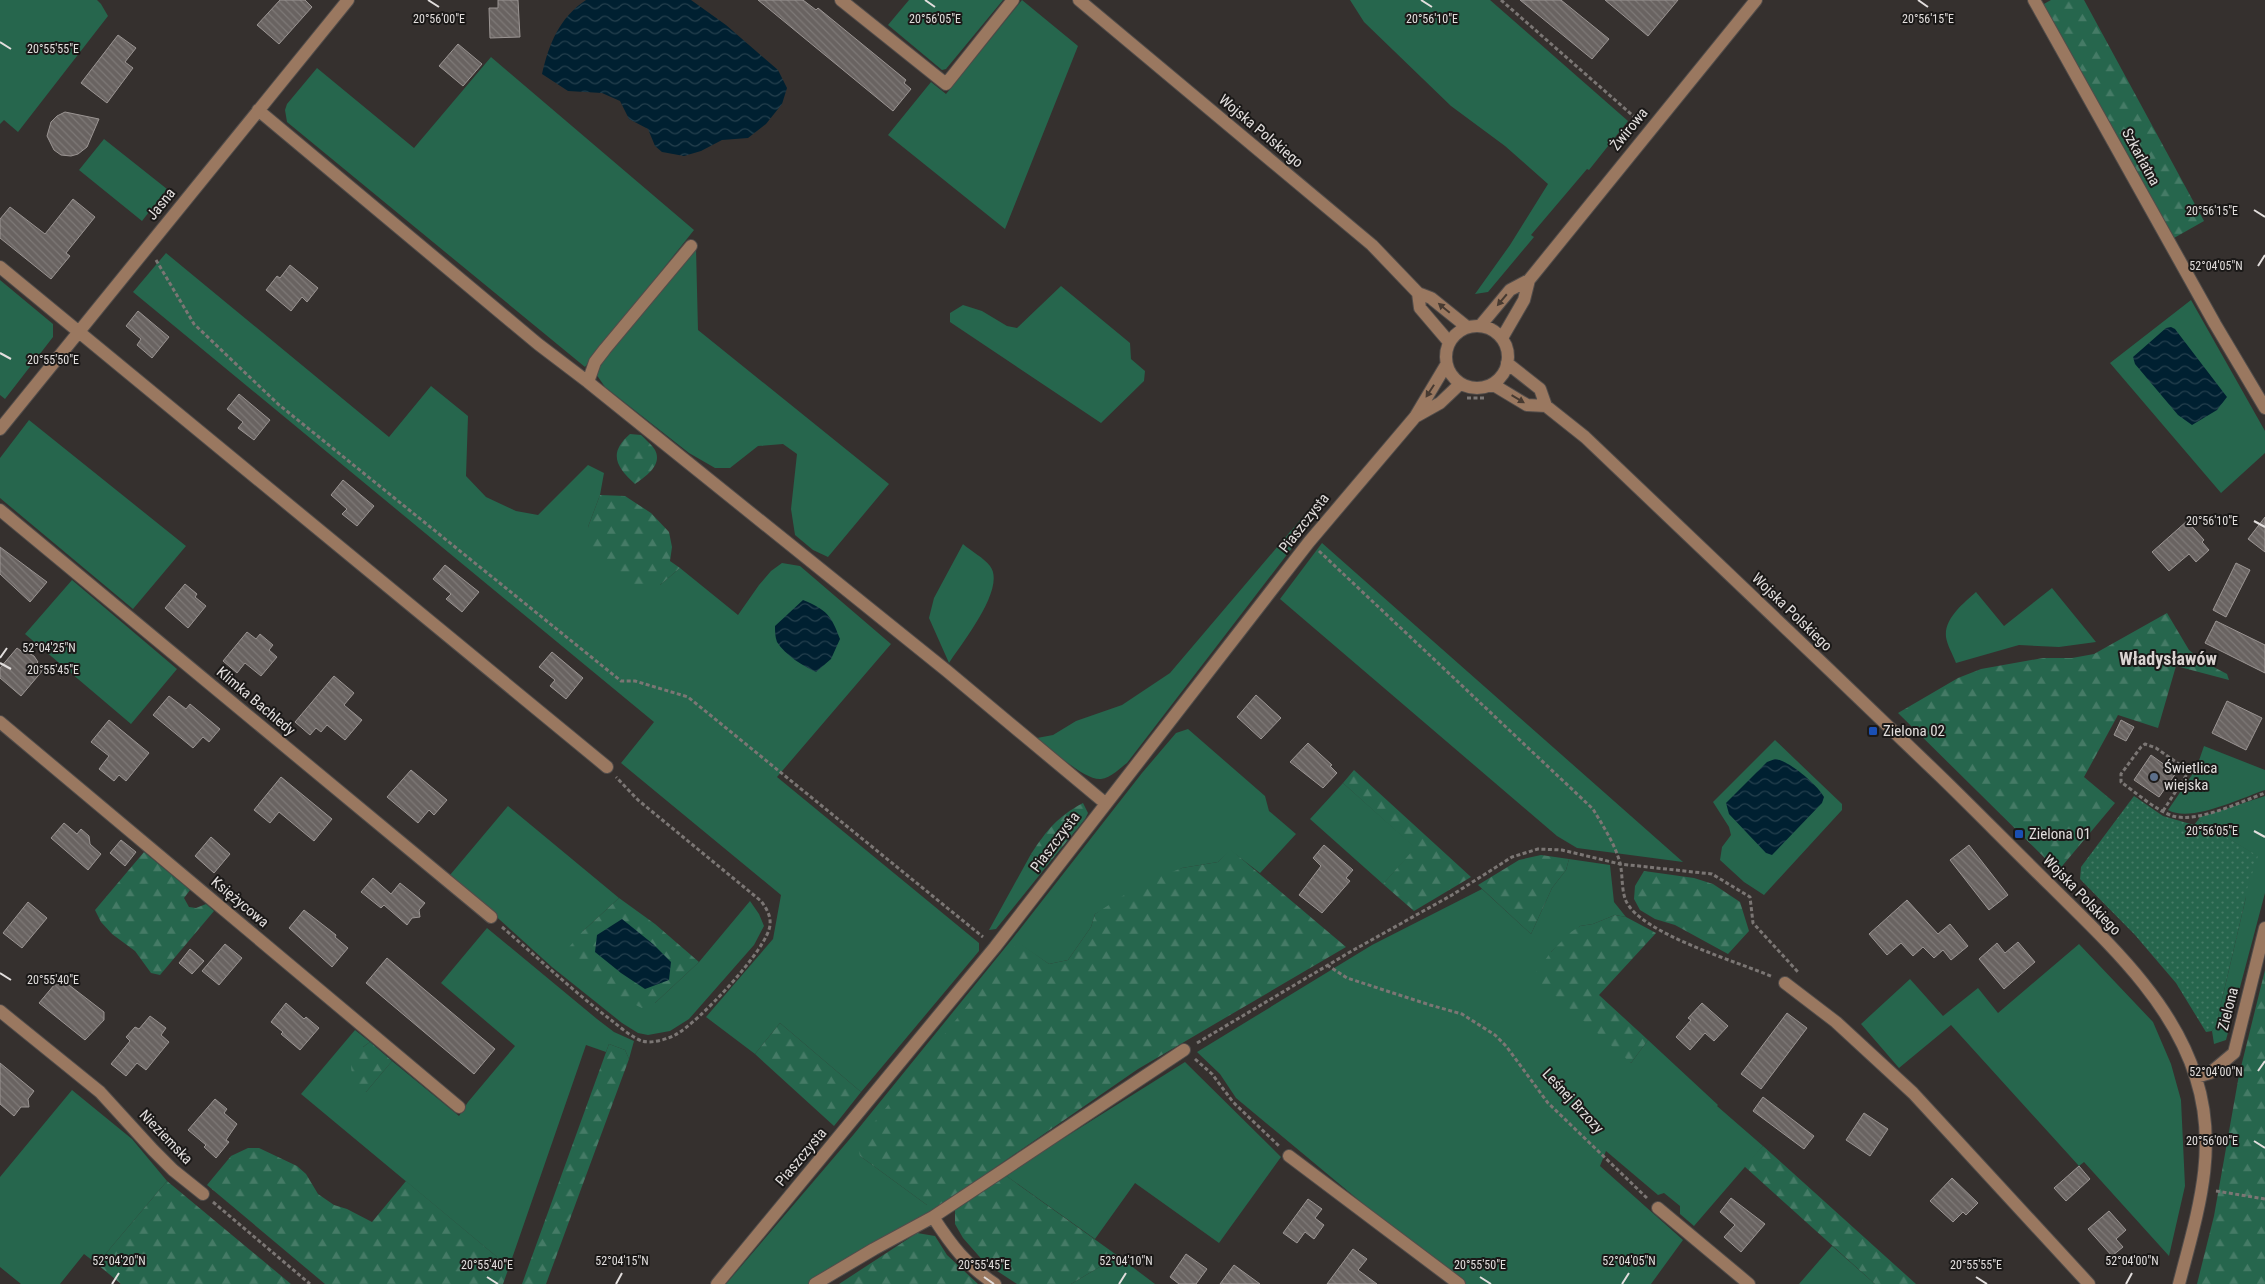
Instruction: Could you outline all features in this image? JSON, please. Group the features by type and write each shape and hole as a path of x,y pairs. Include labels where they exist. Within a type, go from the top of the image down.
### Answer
{"street":[{"name":"Jasna","path":"0,429 348,0"},
{"path":"841,0 946,84 1013,0"},
{"name":"Wojska Polskiego","path":"1079,0 1372,245 1418,293 1431,298 1473,326"},
{"name":"Żwirowa","path":"1473,326 1510,290 1529,280 1648,130 1756,0"},
{"name":"Szkarłatna","path":"2034,0 2215,324 2265,408"},
{"path":"258,110 538,344 588,382 947,671 1105,803"},
{"path":"588,382 596,362 605,349 691,246"},
{"path":"0,267 607,767"},
{"name":"Żwirowa","path":"1502,338 1524,300 1529,280"},
{"name":"Wojska Polskiego","path":"1418,293 1420,308 1449,342"},
{"path":"1473,326 1489,328 1502,338 1508,352 1507,363 1503,374 1492,384 1479,388 1460,384 1453,378 1446,365 1446,351 1454,334 1473,326"},
{"name":"Wojska Polskiego","path":"1507,363 1540,389 1546,406 1585,437 2010,844 2112,949 2155,998 2169,1019 2196,1077 2202,1103 2206,1136 2203,1189 2179,1284"},
{"name":"Piaszczysta","path":"717,1284 995,947 1309,542 1414,417 1446,365"},
{"name":"Piaszczysta","path":"1414,417 1440,403 1460,384"},
{"name":"Wojska Polskiego","path":"1492,384 1528,405 1546,406"},
{"name":"Klimka Bachledy","path":"0,510 491,917"},
{"name":"Księżycowa","path":"0,722 459,1107"},
{"name":"Zielona","path":"2196,1077 2210,1073 2230,1059 2234,1053 2265,928"},
{"path":"1785,983 1836,1022 1913,1092 2089,1284"},
{"name":"Nieziemska","path":"0,1011 100,1092 167,1163 203,1194"},
{"path":"815,1284 933,1217 1184,1050"},
{"path":"1289,1156 1459,1284"},
{"path":"1658,1208 1749,1284"},
{"path":"933,1217 952,1247 975,1271 995,1284"}],"path":[{"path":"1501,0 1648,130"},
{"path":"150,243 166,279 194,324 278,404 621,681 636,680 688,697 995,947"},
{"path":"1461,399 1487,398"},
{"path":"1309,542 1592,809 1610,838 1620,864 1626,901 1639,918 1724,958 1785,983"},
{"path":"2163,811 2189,771 2156,748 2146,744 2141,747 2120,778 2121,782 2163,811 2173,816 2197,817 2265,793"},
{"path":"491,917 595,1009 644,1042 675,1035 697,1020 754,956 769,932 769,913 761,901 638,800 607,767"},
{"path":"1289,1156 1232,1102 1212,1074 1184,1050 1327,965 1452,895 1512,857 1538,849 1562,850 1620,864 1712,874 1750,897 1753,923 1770,944 1803,977"},
{"name":"Leśnej Brzozy","path":"1327,965 1348,978 1462,1014 1495,1035 1506,1046 1548,1103 1634,1188 1658,1208"},
{"path":"2203,1189 2265,1199"},
{"path":"203,1194 310,1284"}],"green space":[{"path":"0,0 97,0 108,16 18,132 4,120 0,124"},
{"path":"909,0 1003,0 946,69 942,70 888,25"},
{"path":"1022,0 1078,46 1005,229 888,135 931,82 946,94"},
{"path":"1350,0 1490,0 1628,121 1589,170 1587,169 1531,235 1534,237 1488,292 1475,294 1510,245 1548,184 1505,146 1451,106 1364,22"},
{"path":"2051,0 2084,0 2204,221 2174,238 2042,5"},
{"path":"491,57 694,230 585,367 287,122 285,110 287,104 317,68 414,148"},
{"path":"104,139 167,189 142,221 79,170"},
{"path":"696,248 698,330 889,484 828,557 813,550 795,535 791,509 797,454 783,444 758,446 730,468 715,468 689,453 605,387 596,374 602,358"},
{"path":"166,253 389,437 431,386 468,416 466,476 486,497 516,511 538,515 588,465 604,473 600,495 588,527 660,585 680,568 738,615 771,571 782,563 800,566 891,644 777,777 979,943 979,951 861,1092 780,1023 755,1054 706,1017 773,939 781,895 621,763 654,722 133,292"},
{"path":"0,280 53,324 53,337 5,399 0,395"},
{"path":"1061,286 1130,343 1131,359 1145,371 1144,381 1101,423 950,322 950,313 963,305 982,311 1007,326 1017,328"},
{"path":"2191,300 2265,431 2265,453 2221,493 2110,363"},
{"path":"29,420 186,546 133,609 0,498 0,458"},
{"path":"630,434 641,435 654,448 657,455 657,461 652,470 635,484 623,472 617,460 619,447"},
{"path":"600,495 625,496 651,513 669,532 672,547 670,561 680,568 660,585 642,590 622,578 594,551 588,527"},
{"path":"1318,499 1325,505 1127,763 1108,777 1094,778 1077,770 1037,738 1053,735 1076,721 1122,705 1170,673"},
{"path":"1322,543 1683,862 1577,848 1557,836 1280,599"},
{"path":"963,544 990,566 994,576 988,601 972,630 949,663 929,618 934,598"},
{"path":"72,580 177,669 131,724 25,634"},
{"path":"2052,588 2096,642 2059,647 2019,645 1956,663 1949,647 1946,630 1951,617 1976,592 2004,626"},
{"path":"2167,613 2189,650 2204,662 2227,674 2229,680 2176,666 2158,728 2118,715 2084,777 2115,803 2058,871 1898,713 1958,678 1981,669 2043,658 2072,658 2094,654"},
{"path":"1188,729 1265,796 1269,811 1296,834 1260,873 1230,850 1218,862 1182,868 1095,914 1091,927 1068,960 1049,964 1018,943 860,1156 927,1205 941,1205 808,1284 726,1284 854,1134 1013,938 1142,773 1176,733"},
{"path":"1775,740 1842,804 1842,810 1764,895 1744,882 1720,860 1722,847 1731,835 1729,827 1713,802"},
{"path":"2204,746 2265,770 2265,790 2216,808 2202,811 2178,813 2168,810 2196,769"},
{"path":"1354,770 1471,877 1414,911 1383,884 1415,848 1343,783"},
{"path":"1343,783 1416,848 1383,884 1310,819"},
{"path":"2134,796 2163,816 2194,825 2198,820 2258,856 2245,895 2216,1025 2212,1031 2206,1032 2176,983 2135,935 2080,879 2081,867"},
{"path":"2265,796 2265,893 2226,1040 2214,1044 2212,1031 2216,1025 2246,897 2244,896 2257,856 2198,820 2200,817"},
{"path":"1083,803 1088,813 1085,819 1046,867 1031,854 1053,825"},
{"path":"508,806 619,898 583,931 655,1003 699,962 750,901 759,914 764,926 754,945 689,1019 670,1031 648,1035 638,1033 622,1023 552,967 450,875"},
{"path":"1230,849 1346,947 1138,1069 941,1205 927,1205 860,1156 857,1144 1018,942 1049,964 1068,960 1091,927 1095,914 1141,884 1182,868 1218,862"},
{"path":"144,852 190,890 184,898 189,907 196,908 206,904 214,911 160,975 151,973 135,951 112,934 101,922 95,910"},
{"path":"1031,854 1046,867 996,929 989,930"},
{"path":"1541,855 1569,859 1566,870 1552,888 1531,934 1478,885 1519,860"},
{"path":"1569,859 1610,865 1614,902 1626,917 1615,915 1593,924 1580,926 1551,952 1631,1063 1648,1040 1717,1106 1763,1146 1694,1226 1680,1214 1680,1206 1664,1193 1658,1195 1606,1151 1600,1166 1683,1240 1651,1284 1466,1284 1367,1207 1236,1098 1220,1074 1197,1052 1372,945 1482,889 1531,934 1552,888 1566,870"},
{"path":"1644,871 1694,878 1713,884 1740,902 1749,931 1728,954 1675,925 1655,919 1640,910 1634,899 1635,886"},
{"path":"619,898 655,924 699,962 655,1003 642,1008 623,999 564,953 583,931"},
{"path":"1615,915 1626,917 1656,933 1599,995 1648,1040 1631,1063 1533,976 1551,952 1571,932 1580,926 1593,924"},
{"path":"487,928 597,1019 614,1032 634,1041 629,1059 625,1050 609,1044 606,1052 586,1045 509,1267 301,1094 355,1030 370,1042 363,1047 366,1092 392,1061 459,1116 468,1102 515,1046 441,983"},
{"path":"2079,944 2153,1022 2171,1064 2181,1100 2185,1186 2169,1256 2084,1162 2079,1166 1951,1025 1899,1068 1861,1024 1910,979 1943,1016 1978,988 1998,1013"},
{"path":"2265,970 2265,1284 2197,1284 2214,1216 2239,1075"},
{"path":"780,1023 861,1092 834,1126 755,1054"},
{"path":"370,1042 392,1061 366,1092 359,1085 351,1066 356,1054"},
{"path":"609,1044 625,1050 629,1059 546,1284 522,1284"},
{"path":"1185,1062 1281,1157 1219,1243 1135,1183 1095,1239 1005,1175"},
{"path":"72,1090 132,1139 167,1181 97,1264 84,1254 60,1284 21,1284 0,1267 0,1177"},
{"path":"1763,1146 1916,1284 1875,1284 1744,1166"},
{"path":"248,1148 259,1148 297,1166 306,1174 318,1194 334,1205 347,1209 372,1222 406,1181 509,1267 503,1284 325,1284 207,1185 231,1156"},
{"path":"1005,1175 1118,1256 1071,1284 1017,1284 985,1263 963,1238 955,1224 955,1207"},
{"path":"167,1181 291,1284 121,1284 97,1264"},
{"path":"917,1233 935,1236 947,1255 978,1284 839,1284"},
{"path":"1832,1246 1875,1284 1799,1284"},
{"path":"1118,1256 1155,1284 1071,1284"}],"water":[{"path":"586,0 691,0 726,25 778,70 787,88 782,104 766,124 748,138 722,140 701,151 684,156 662,152 655,146 648,129 629,119 620,101 602,93 568,91 542,74 556,32 569,15"},
{"path":"2171,327 2175,329 2227,397 2217,410 2192,425 2178,415 2135,364 2133,357 2166,328"},
{"path":"803,600 818,607 827,614 834,624 840,639 831,659 816,672 789,656 780,647 776,638 775,626"},
{"path":"1775,759 1781,760 1802,774 1824,797 1822,803 1772,855 1766,853 1729,814 1726,803 1767,762"},
{"path":"622,919 653,944 671,962 669,980 645,989 595,952 597,935"}],"building":[{"path":"280,0 305,0 312,7 279,44 257,25"},
{"path":"498,0 518,0 520,37 490,38 489,8 498,8"},
{"path":"758,0 803,0 816,10 818,8 906,80 904,83 911,89 893,111"},
{"path":"1520,0 1561,0 1609,39 1592,59"},
{"path":"1605,0 1678,0 1648,36"},
{"path":"118,35 136,48 125,62 133,68 107,103 81,83"},
{"path":"458,44 482,64 463,86 439,66"},
{"path":"65,112 99,119 87,147 78,154 71,156 61,155 54,150 47,136 51,122"},
{"path":"73,199 95,217 66,253 70,256 51,279 0,238 0,219 10,207 45,234"},
{"path":"290,265 318,288 307,302 302,297 291,311 266,290 277,276 280,278"},
{"path":"138,311 169,337 152,358 137,345 141,339 126,326"},
{"path":"239,394 270,420 254,440 238,428 243,422 227,409"},
{"path":"343,480 374,506 357,526 342,514 347,509 331,495"},
{"path":"2265,517 2265,552 2248,539"},
{"path":"2187,521 2204,540 2202,542 2209,550 2196,562 2189,554 2169,571 2152,552"},
{"path":"0,547 47,582 30,602 0,574"},
{"path":"2236,563 2250,570 2226,617 2213,610"},
{"path":"445,565 479,592 462,612 446,599 451,594 433,579"},
{"path":"185,584 197,594 195,597 206,606 188,628 165,608"},
{"path":"2216,621 2265,645 2265,673 2205,643"},
{"path":"247,632 256,639 260,634 273,645 269,650 277,657 261,676 245,663 237,673 223,661"},
{"path":"17,648 24,653 25,651 34,656 38,662 36,664 43,670 21,696 0,678 0,668"},
{"path":"552,652 583,678 566,699 550,686 555,680 539,667"},
{"path":"334,676 354,693 344,705 362,720 345,740 327,725 321,732 316,728 310,735 295,722"},
{"path":"1256,695 1281,718 1261,739 1237,717"},
{"path":"169,696 186,709 190,704 220,729 209,742 203,737 193,748 153,715"},
{"path":"2227,701 2262,718 2246,750 2212,733"},
{"path":"109,720 149,753 126,781 119,775 114,781 99,769 109,756 91,742"},
{"path":"2121,720 2134,727 2126,741 2114,735"},
{"path":"1308,743 1332,765 1330,766 1337,773 1323,788 1290,762"},
{"name":"Świetlica wiejska","path":"2151,755 2176,773 2159,797 2134,780"},
{"path":"411,770 447,800 434,815 429,810 418,823 387,797"},
{"path":"281,777 332,819 314,841 279,812 270,823 254,810"},
{"path":"64,823 77,834 81,829 89,836 90,844 101,854 88,870 51,838"},
{"path":"211,837 230,854 214,873 195,856"},
{"path":"121,840 136,852 125,866 110,853"},
{"path":"1324,845 1353,870 1346,878 1350,881 1322,913 1299,895 1321,866 1313,858"},
{"path":"1969,845 2008,895 1989,910 1950,860"},
{"path":"373,878 391,894 400,883 425,903 419,910 420,917 412,918 407,925 384,905 381,908 361,892"},
{"path":"1907,900 1938,934 1950,924 1968,946 1951,960 1943,950 1934,958 1923,947 1913,956 1901,943 1887,955 1869,934"},
{"path":"28,902 47,918 22,948 3,933"},
{"path":"304,910 336,935 335,937 348,948 332,967 289,928"},
{"path":"2018,942 2035,962 2004,989 1979,959 1997,943 2005,953"},
{"path":"225,944 242,958 219,985 202,971"},
{"path":"190,949 204,961 192,974 179,963"},
{"path":"387,958 495,1049 474,1074 366,983"},
{"path":"60,978 104,1012 104,1020 85,1040 39,1003"},
{"path":"286,1003 304,1019 306,1017 319,1028 300,1050 281,1034 283,1032 271,1022"},
{"path":"1702,1003 1728,1026 1714,1041 1705,1033 1690,1050 1676,1037 1691,1020 1688,1018"},
{"path":"1787,1013 1807,1028 1761,1089 1741,1074"},
{"path":"150,1016 166,1028 161,1035 169,1042 146,1070 137,1063 126,1076 111,1064 130,1041 126,1037 135,1027 139,1029"},
{"path":"0,1063 34,1091 28,1099 29,1107 21,1107 14,1116 0,1104"},
{"path":"1763,1097 1814,1136 1804,1149 1753,1111"},
{"path":"215,1099 227,1109 224,1113 237,1124 226,1140 229,1142 216,1158 204,1147 206,1145 188,1130"},
{"path":"1864,1113 1888,1129 1870,1156 1846,1140"},
{"path":"2079,1166 2090,1179 2066,1201 2054,1188"},
{"path":"1952,1178 1978,1203 1966,1215 1963,1212 1953,1222 1930,1201"},
{"path":"1731,1198 1765,1224 1741,1252 1724,1237 1735,1225 1720,1212"},
{"path":"1308,1199 1322,1209 1315,1218 1324,1225 1314,1239 1305,1232 1297,1243 1283,1233"},
{"path":"2109,1211 2126,1230 2116,1239 2123,1247 2112,1256 2088,1229"},
{"path":"1353,1249 1367,1259 1358,1270 1377,1284 1327,1284"},
{"path":"1186,1254 1207,1269 1196,1284 1179,1284 1170,1277"},
{"path":"1234,1265 1260,1284 1220,1284"}],"place":[{"name":"Zielona 02","path":"1873,731"},
{"name":"Świetlica wiejska","path":"2154,777"},
{"name":"Zielona 01","path":"2019,834"}],"district":[{"name":"Władysławów","path":"2168,659"}]}
